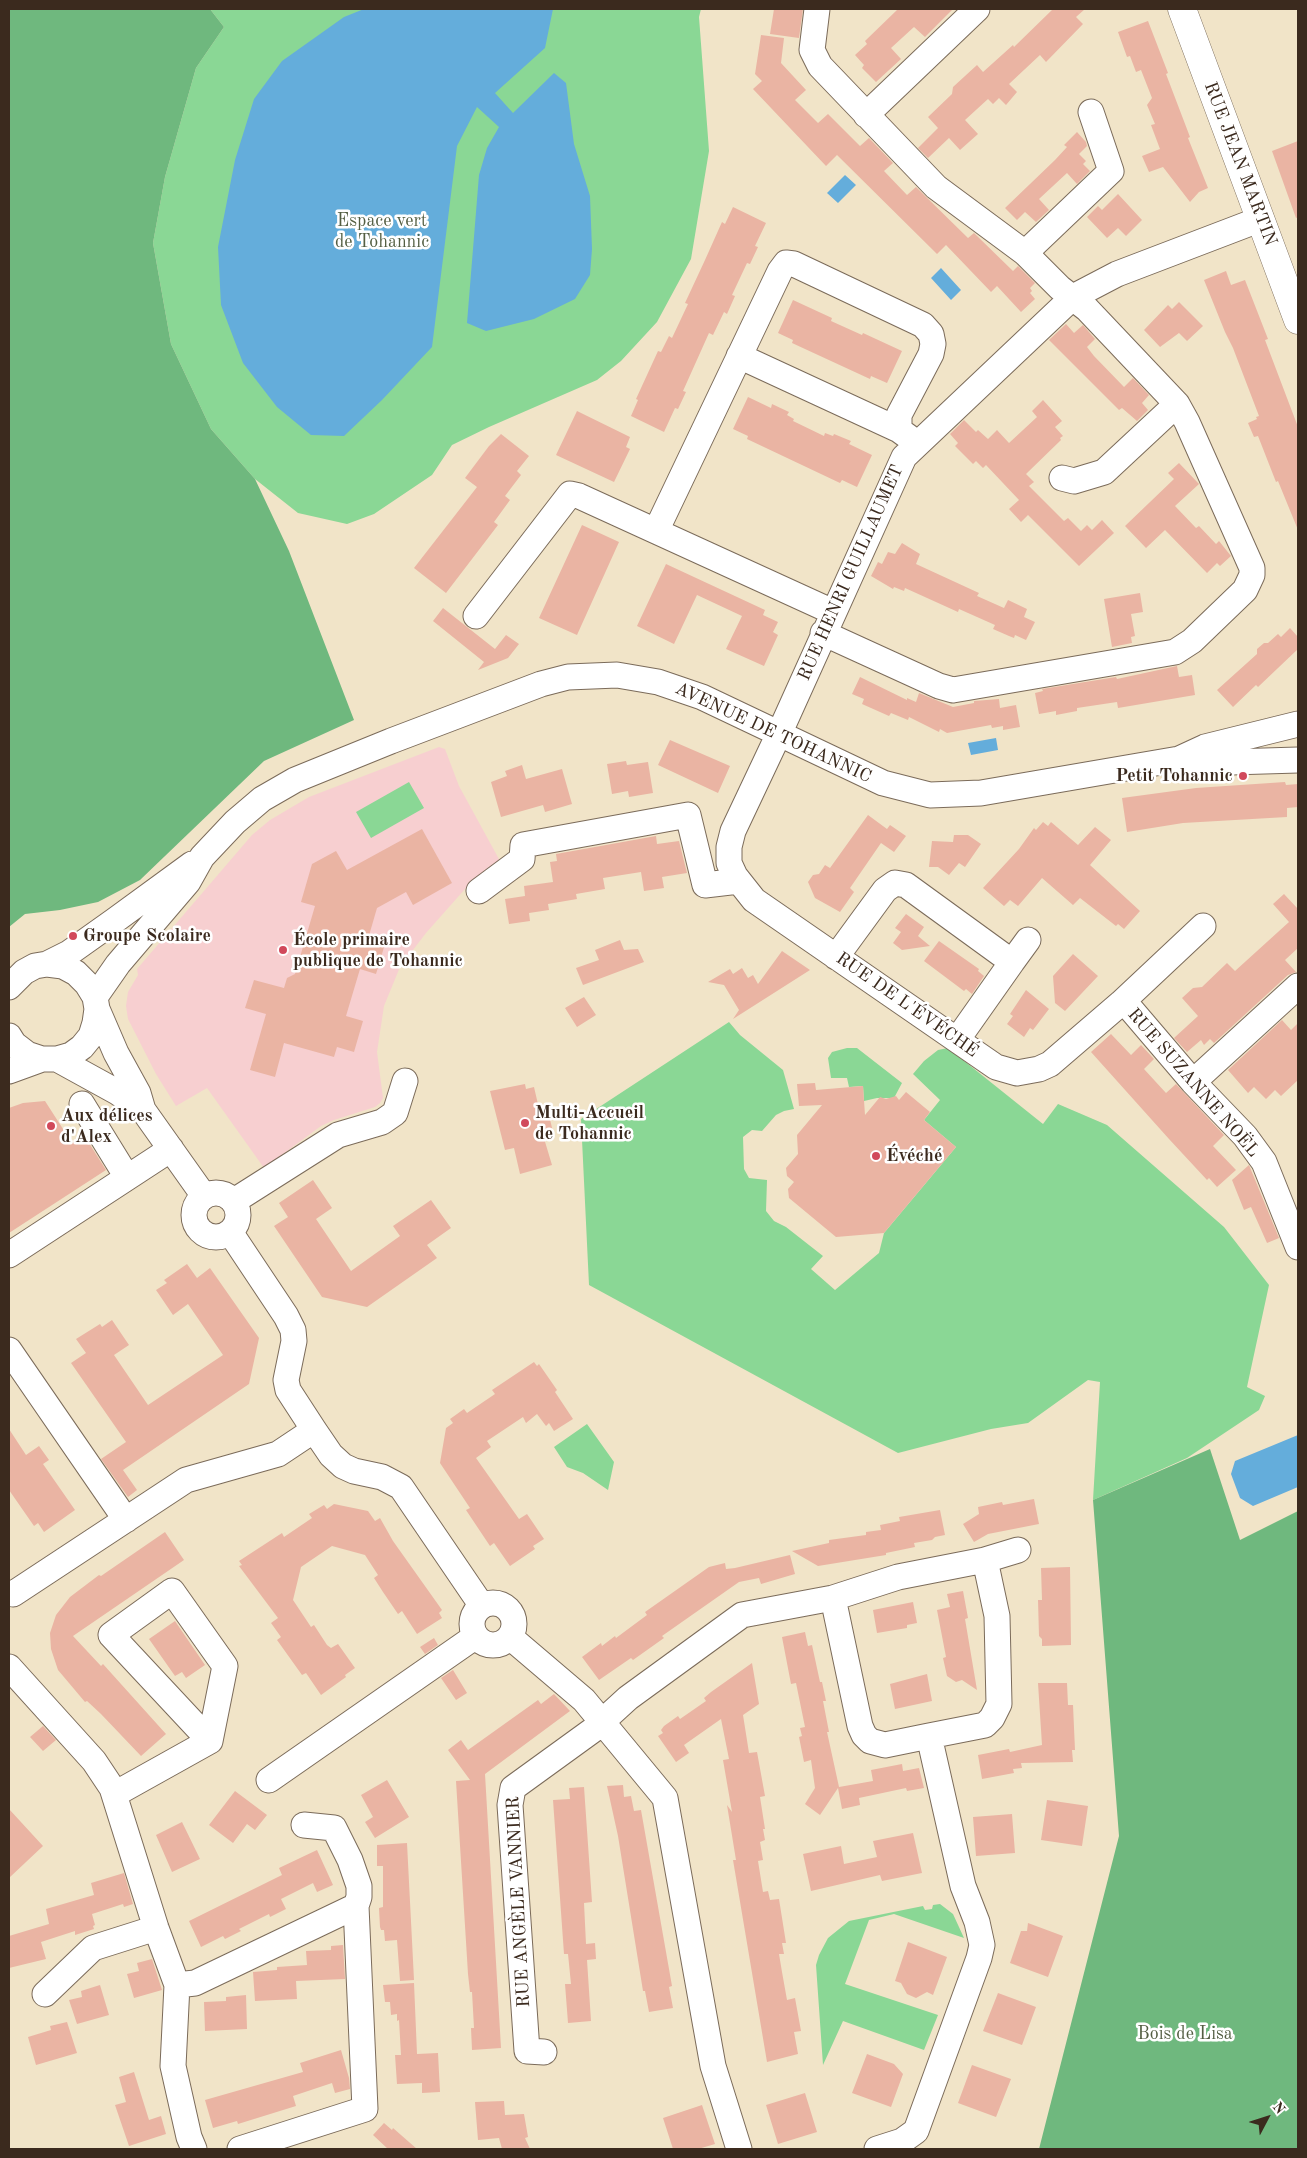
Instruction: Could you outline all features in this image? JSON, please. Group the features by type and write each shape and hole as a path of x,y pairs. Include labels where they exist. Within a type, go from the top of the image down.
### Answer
{"main road":[{"name":"RUE JEAN MARTIN","path":"1182,9 1262,219 1298,320"}],"street":[{"path":"476,616 570,494 579,496 656,531 828,622 939,686 953,690 1175,652 1185,647 1245,590 1252,575 1252,568 1195,439 1177,404 1073,297 1060,288 1025,253 941,192 814,59 812,41 817,9"},
{"path":"866,114 977,9"},
{"path":"1025,253 1112,171 1091,112"},
{"name":"RUE HENRI GUILLAUMET","path":"779,733 904,457 908,437 1073,297 1117,274 1262,219"},
{"path":"656,531 780,271 786,264 794,264 923,325 931,334 933,344 931,354 899,415 908,437"},
{"path":"739,356 908,437"},
{"path":"1062,478 1074,480 1104,472 1177,404"},
{"name":"AVENUE DE TOHANNIC","path":"9,987 24,972 47,964 69,953 114,921 177,873 202,857 250,808 295,780 482,706 541,684 568,677 617,674 658,682 702,697 883,783 930,795 981,793 1179,759 1231,762 1298,760"},
{"name":"AVENUE DE TOHANNIC","path":"1179,759 1205,747 1298,724"},
{"name":"RUE DE L'ÉVÉCHÉ","path":"779,733 732,831 729,863 739,881 754,900 996,1067 1017,1073 1027,1072 1050,1064 1121,1003 1203,926"},
{"path":"479,891 522,859 523,845 688,815 705,885 739,881"},
{"name":"AVENUE DE TOHANNIC","path":"96,1003 118,964 188,882 202,857"},
{"path":"836,957 885,890 895,884 906,886 1012,962"},
{"path":"957,1040 1028,940"},
{"path":"47,964 63,966 76,973 87,984 116,1053 138,1093 143,1110 204,1196"},
{"path":"1193,1082 1298,986"},
{"path":"9,1072 50,1059 70,1055 82,1047 96,1023 96,1003"},
{"name":"RUE SUZANNE NOËL","path":"1121,1003 1129,1007 1193,1082 1245,1136 1264,1162 1298,1247"},
{"path":"9,1036 14,1044 26,1054 50,1059 117,1092 143,1110"},
{"path":"234,1201 338,1135 382,1122 394,1113 405,1081"},
{"path":"82,1104 127,1177"},
{"path":"9,1254 171,1149"},
{"path":"220,1193 234,1201 238,1209 238,1218 236,1226 230,1232 213,1237 204,1234 198,1228 194,1210 204,1196 220,1193"},
{"path":"230,1232 286,1316 293,1330 294,1341 286,1380 288,1390 314,1430 331,1455 343,1466 354,1471 382,1477 401,1487 482,1606"},
{"path":"9,1350 126,1520"},
{"path":"9,1593 13,1594 186,1480 278,1454 314,1430"},
{"path":"602,1721 628,1698 742,1615 833,1598 898,1576 985,1560 1018,1550"},
{"path":"833,1598 860,1726 864,1735 870,1741 885,1745 985,1724 992,1718 999,1704 997,1616 985,1560"},
{"path":"114,1794 210,1741 225,1666 172,1591 111,1635 210,1741"},
{"path":"494,1603 506,1607 510,1612 514,1624 510,1637 505,1641 493,1645 486,1644 476,1636 473,1630 474,1616 482,1606 494,1603"},
{"path":"269,1780 476,1636"},
{"path":"510,1637 584,1700 665,1798 714,2066 739,2149"},
{"path":"9,1667 94,1761 114,1794 156,1928 177,1985 174,2066 189,2137 194,2149"},
{"name":"RUE ANGÈLE VANNIER","path":"544,2052 527,2051 510,1806 513,1788 602,1721"},
{"path":"877,2149 902,2141 916,2131 980,1958 982,1945 977,1922 962,1886 929,1736"},
{"path":"240,2149 365,2109 356,1906 359,1897 359,1886 350,1860 334,1828 304,1825"},
{"path":"177,1985 195,1982 356,1906"},
{"path":"45,1994 93,1948 156,1928"}],"shaded area":[{"name":"École primaire publique de Tohannic","path":"439,747 445,749 459,786 500,861 473,880 426,933 400,967 384,1006 377,1052 383,1098 380,1103 375,1107 321,1126 264,1168 207,1088 176,1106 156,1074 128,1019 126,1006 128,992 138,975 137,969 252,835 270,820 309,797"}],"green space":[{"path":"9,9 210,9 224,27 196,68 165,177 153,243 171,344 211,429 255,479 289,551 354,720 264,761 140,880 98,902 60,910 25,914 9,927"},
{"name":"Espace vert de Tohannic","path":"210,9 701,9 699,17 709,151 691,259 657,322 621,361 597,380 452,445 432,475 374,514 347,524 298,513 255,479 211,429 171,344 153,243 165,177 196,68 224,27"},
{"path":"409,782 424,808 371,838 356,812"},
{"path":"729,1022 740,1035 783,1070 794,1109 776,1115 762,1131 752,1130 743,1137 744,1169 749,1178 767,1180 766,1211 774,1221 786,1227 823,1256 811,1269 835,1290 879,1253 884,1233 956,1147 924,1120 940,1100 913,1074 924,1061 938,1050 948,1048 1043,1124 1058,1104 1107,1125 1224,1227 1269,1285 1247,1387 1265,1396 1259,1410 1187,1458 1093,1500 1100,1382 1088,1380 1028,1423 991,1429 898,1453 589,1285 581,1119"},
{"path":"847,1048 857,1048 902,1083 894,1098 877,1098 864,1101 863,1086 849,1087 847,1078 831,1078 828,1058 832,1052"},
{"path":"587,1424 614,1462 608,1490 583,1473 567,1467 554,1447"},
{"name":"Bois de Lisa","path":"1210,1449 1240,1540 1298,1511 1298,2149 1039,2149 1119,1836 1093,1500"},
{"path":"940,1904 953,1914 964,1938 894,1914 869,1920 845,1984 938,2015 924,2050 843,2021 823,2065 816,1965 828,1938 849,1921 923,1906 925,1910 932,1909 933,1905"}],"water":[{"path":"364,9 553,9 545,48 495,93 513,113 554,73 566,83 574,144 590,196 592,249 590,275 575,299 534,319 486,331 467,323 479,175 487,148 499,127 477,107 457,146 432,347 382,400 344,436 311,435 277,407 243,363 221,305 218,247 235,160 254,99 282,61 344,17"},
{"path":"845,175 856,185 838,203 827,193"},
{"path":"941,268 961,290 951,300 931,278"},
{"path":"996,738 998,750 971,755 968,743"},
{"path":"1298,1435 1298,1487 1253,1506 1240,1498 1231,1474 1235,1461"}],"building":[{"path":"774,9 803,9 799,38 770,34"},
{"path":"898,9 953,9 925,37 914,27 891,48 901,59 876,82 862,68 864,65 855,55 867,44 865,41"},
{"path":"1053,9 1085,9 1076,17 1083,24 1046,62 1040,55 1009,84 1017,92 1006,105 999,98 993,104 988,99 965,120 978,134 960,150 949,138 928,158 918,148 938,128 928,117 952,94 953,87 977,65 983,72 1013,45 1014,47"},
{"path":"1148,21 1190,137 1188,138 1208,188 1199,192 1190,202 1163,167 1149,172 1142,156 1160,149 1151,125 1155,124 1147,105 1152,98 1141,70 1136,72 1130,56 1127,57 1118,32"},
{"path":"761,35 784,38 781,63 806,90 795,100 818,123 828,114 860,146 869,138 893,163 884,171 907,195 916,187 968,238 974,233 1013,271 1018,266 1035,283 1030,288 1032,291 1030,293 1035,299 1021,312 997,286 991,292 946,245 937,254 837,155 826,166 753,89 762,81 755,74"},
{"path":"1077,132 1086,142 1087,146 1079,154 1086,161 1083,164 1090,171 1077,184 1067,173 1039,199 1049,210 1036,222 1025,212 1017,220 1005,208 1055,160 1067,147 1064,145"},
{"path":"1298,141 1298,217 1296,218 1272,151"},
{"path":"1118,194 1142,220 1126,236 1118,228 1107,238 1087,217 1098,206 1102,210"},
{"path":"733,207 766,223 755,246 758,247 750,264 747,263 732,295 735,296 727,314 724,312 713,335 709,333 683,391 686,392 678,409 675,408 664,432 631,416 638,400 636,399 658,351 661,352 669,336 672,338 688,304 685,303 722,222 725,224"},
{"path":"1226,271 1231,285 1245,280 1268,339 1265,340 1298,427 1298,530 1258,436 1254,437 1248,423 1259,416 1204,280"},
{"path":"793,300 832,318 831,321 902,351 887,383 871,376 870,379 792,343 793,340 778,333"},
{"path":"1179,302 1203,326 1187,341 1179,333 1160,347 1144,330 1168,305 1172,309"},
{"path":"1066,324 1074,333 1083,325 1095,339 1087,347 1094,356 1124,387 1133,378 1149,395 1142,403 1148,410 1137,421 1122,408 1119,410 1049,340"},
{"path":"748,397 771,408 772,404 789,412 787,415 794,419 793,421 824,436 825,433 833,436 834,434 851,441 849,444 872,455 857,487 842,480 840,483 747,439 748,436 733,429"},
{"path":"1043,400 1062,421 1055,427 1063,436 1026,474 1034,482 1029,486 1064,521 1068,518 1081,531 1087,525 1092,530 1102,520 1114,533 1079,566 1028,515 1021,522 1009,509 1019,500 986,465 983,468 976,461 973,464 955,446 958,443 950,434 964,420 976,432 978,430 988,439 997,430 1009,443 1037,417 1032,411"},
{"path":"577,411 630,437 626,447 630,449 614,482 556,455"},
{"path":"501,434 529,456 517,471 521,475 505,496 510,500 494,522 498,525 446,593 414,568 477,487 465,478 489,446"},
{"path":"1179,463 1199,484 1175,506 1196,528 1199,526 1216,544 1219,541 1231,556 1220,566 1217,563 1207,573 1165,530 1146,548 1125,526 1174,479 1168,473"},
{"path":"582,525 619,542 577,635 539,618"},
{"path":"902,543 920,554 916,564 979,593 977,596 1004,608 1008,600 1027,609 1024,617 1035,622 1026,640 1015,635 1014,638 1009,636 993,629 995,625 959,609 958,612 905,588 904,591 894,587 893,589 871,576 878,562 882,564 888,552 895,554"},
{"path":"666,564 765,610 763,615 778,622 773,632 778,635 764,666 726,649 742,616 697,595 674,644 637,626"},
{"path":"1140,593 1143,612 1131,614 1135,636 1131,637 1132,643 1112,647 1104,599"},
{"path":"443,608 495,649 506,635 519,644 508,658 478,670 484,662 433,621"},
{"path":"1290,628 1298,637 1298,649 1258,687 1256,685 1233,707 1217,690 1257,654 1257,649 1264,643 1268,643 1278,634 1281,637"},
{"path":"1177,666 1179,677 1192,675 1195,695 1118,708 1117,702 1077,708 1077,711 1056,715 1056,711 1039,714 1035,693 1043,691 1042,689 1116,677 1117,679"},
{"path":"860,677 907,700 907,698 916,702 919,693 953,707 974,703 974,701 999,699 1000,708 1016,705 1020,727 1003,730 1003,726 992,728 991,725 947,733 940,729 939,732 909,717 908,720 891,713 889,716 862,704 864,699 852,694"},
{"path":"670,740 730,766 718,793 658,765"},
{"path":"626,761 627,765 648,762 653,793 629,797 628,791 612,794 607,764"},
{"path":"522,765 526,779 562,769 572,804 545,812 543,805 501,817 491,782 507,776 505,771"},
{"path":"1285,782 1286,785 1298,784 1298,807 1287,808 1287,817 1183,823 1127,832 1122,798 1196,788"},
{"path":"868,815 887,829 890,825 906,836 894,852 881,843 850,888 854,892 840,912 815,898 808,882 813,875 819,874 825,865 830,868"},
{"path":"1043,822 1048,826 1051,822 1078,845 1095,827 1111,840 1090,865 1140,911 1124,929 1118,924 1116,926 1080,898 1073,905 1042,878 1018,906 1010,900 1004,906 983,888 1019,849 1034,828 1036,830"},
{"path":"422,829 452,883 413,905 406,892 377,908 368,939 385,944 376,974 360,969 346,1016 363,1021 354,1052 337,1047 334,1057 284,1043 275,1077 250,1070 266,1014 245,1008 254,980 284,988 287,978 295,974 315,906 301,902 312,864 336,851 347,870"},
{"path":"954,835 968,835 981,844 965,867 959,863 949,875 938,867 929,867 932,841 953,842"},
{"path":"656,836 657,844 679,841 687,873 662,877 664,888 644,891 641,872 603,878 605,889 576,894 577,899 548,904 549,910 529,913 530,921 509,924 505,899 525,896 524,886 553,882 550,862 557,861 556,854"},
{"path":"1284,894 1298,909 1298,948 1285,960 1296,972 1288,975 1214,1043 1210,1039 1204,1045 1201,1040 1187,1052 1174,1038 1198,1016 1182,998 1193,988 1202,987 1227,963 1235,971 1289,922 1273,904"},
{"path":"906,914 924,927 918,936 930,946 902,950 893,943 901,932 895,928"},
{"path":"620,940 624,950 638,949 644,962 583,985 576,968 599,960 595,950"},
{"path":"939,941 979,969 978,971 984,976 972,994 966,989 964,991 924,961"},
{"path":"782,951 810,970 733,1019 739,1010 724,985 708,982 730,969 733,974 742,968 748,978 753,975 758,984"},
{"path":"1073,954 1098,976 1065,1011 1055,1003 1053,976"},
{"path":"1026,990 1049,1009 1033,1030 1030,1028 1024,1037 1007,1024 1013,1016 1010,1014"},
{"path":"584,997 596,1015 577,1027 565,1008"},
{"path":"1282,1020 1291,1030 1298,1023 1298,1080 1281,1096 1275,1090 1266,1099 1254,1087 1248,1093 1228,1070"},
{"path":"1111,1034 1131,1055 1141,1045 1154,1059 1144,1069 1166,1093 1176,1084 1224,1135 1213,1146 1236,1170 1217,1187 1209,1178 1207,1180 1091,1052"},
{"name":"Évéché","path":"815,1083 816,1090 863,1086 865,1115 880,1097 886,1099 896,1096 899,1100 906,1092 930,1112 924,1120 956,1147 884,1233 836,1237 789,1198 788,1189 794,1182 787,1176 786,1168 798,1154 797,1135 822,1105 799,1106 797,1084"},
{"name":"Multi-Accueil de Tohannic","path":"525,1084 526,1089 534,1087 540,1113 548,1111 553,1132 543,1135 552,1165 520,1174 514,1148 505,1150 490,1091"},
{"path":"45,1101 72,1143 84,1135 106,1170 9,1233 9,1108 23,1103"},
{"path":"1249,1165 1279,1238 1267,1243 1251,1207 1244,1210 1232,1180"},
{"path":"313,1180 332,1208 316,1219 351,1271 400,1236 393,1226 431,1200 451,1228 427,1245 437,1258 367,1307 322,1297 274,1226 288,1217 279,1203"},
{"path":"187,1264 197,1278 210,1268 259,1338 249,1384 123,1470 137,1490 128,1497 101,1459 126,1442 71,1363 86,1353 76,1339 100,1324 102,1327 112,1320 129,1345 114,1355 148,1405 223,1355 188,1304 173,1315 156,1290 167,1283 164,1280"},
{"path":"534,1362 537,1366 539,1364 557,1390 555,1392 573,1419 554,1431 549,1423 546,1426 537,1414 526,1423 523,1417 487,1441 491,1447 476,1458 519,1519 527,1514 544,1539 533,1546 535,1549 510,1566 494,1543 490,1546 466,1510 470,1508 440,1463 446,1428 453,1423 450,1419 464,1409 467,1413 495,1394 492,1390"},
{"path":"9,1429 26,1455 39,1446 49,1460 43,1464 75,1510 44,1532 38,1523 34,1526 9,1490"},
{"path":"1034,1499 1039,1524 988,1534 974,1542 963,1524 979,1514 978,1507 1002,1502 1003,1505"},
{"path":"334,1504 368,1511 375,1521 380,1518 393,1541 442,1610 439,1613 442,1618 417,1634 402,1611 398,1614 383,1592 374,1578 378,1575 365,1555 332,1546 301,1567 293,1600 311,1627 314,1625 327,1645 331,1648 338,1644 355,1668 321,1695 306,1673 302,1675 277,1640 281,1637 271,1623 278,1618 239,1566 242,1565 239,1561 282,1533 284,1537 312,1518 309,1514 324,1505 327,1509"},
{"path":"940,1510 945,1535 935,1537 932,1540 914,1543 915,1547 886,1553 886,1555 818,1566 792,1551 829,1543 829,1540 866,1535 866,1532 881,1530 880,1525 900,1521 899,1517"},
{"path":"165,1532 184,1560 73,1636 101,1666 103,1664 166,1734 141,1756 101,1714 87,1701 85,1702 58,1670 51,1649 50,1633 56,1615 70,1597 99,1575 101,1576"},
{"path":"790,1555 795,1574 761,1584 759,1578 739,1582 662,1636 664,1638 633,1660 631,1658 599,1680 582,1657 601,1643 602,1646 615,1636 616,1638 647,1615 645,1612 709,1567 725,1563 726,1569 735,1568"},
{"path":"1070,1567 1071,1645 1042,1646 1042,1639 1039,1636 1038,1600 1042,1600 1041,1568"},
{"path":"963,1591 968,1618 965,1619 977,1690 962,1680 956,1682 947,1676 943,1658 946,1657 937,1610 950,1607 947,1594"},
{"path":"913,1602 917,1623 907,1625 907,1628 877,1633 873,1610"},
{"path":"175,1621 205,1665 186,1678 182,1672 175,1676 149,1639"},
{"path":"805,1632 808,1646 812,1645 820,1682 822,1682 826,1701 823,1701 829,1732 827,1732 839,1787 873,1781 871,1770 902,1764 903,1771 919,1768 924,1788 907,1791 906,1788 859,1798 860,1805 842,1809 838,1788 820,1815 805,1804 815,1788 811,1760 804,1762 799,1737 802,1736 800,1728 805,1727 796,1683 791,1684 782,1637"},
{"path":"434,1638 438,1645 425,1654 420,1647"},
{"path":"752,1663 759,1704 743,1715 749,1753 757,1752 765,1796 760,1797 765,1829 763,1829 765,1840 760,1842 763,1860 758,1861 763,1892 768,1891 770,1900 779,1899 786,1943 782,1943 784,1954 779,1954 787,2000 795,1998 801,2031 794,2032 798,2054 767,2062 733,1860 736,1860 727,1805 732,1812 723,1760 729,1759 721,1719 684,1745 689,1753 676,1762 658,1736 663,1733 661,1730 664,1726 678,1716 680,1719 706,1701 704,1698 711,1692"},
{"path":"453,1670 467,1693 456,1700 441,1678"},
{"path":"927,1674 932,1701 895,1709 890,1684"},
{"path":"1038,1683 1067,1683 1068,1705 1073,1705 1075,1750 1072,1750 1073,1762 1021,1763 1022,1768 1013,1769 1014,1773 982,1779 978,1755 1009,1749 1010,1752 1042,1745"},
{"path":"554,1694 570,1711 485,1774 501,2048 472,2050 471,2028 474,2028 472,1992 470,1992 468,1974 456,1781 470,1780 448,1750 461,1740 468,1750 538,1700 541,1704"},
{"path":"43,1726 56,1740 43,1751 30,1737"},
{"path":"387,1780 409,1817 375,1838 365,1822 373,1817 361,1795"},
{"path":"623,1785 624,1797 631,1796 634,1811 641,1810 672,1986 669,1987 673,2008 649,2012 645,1991 643,1991 618,1836 607,1786"},
{"path":"584,1787 592,1902 584,1903 586,1944 595,1943 596,1959 587,1960 591,2021 568,2023 565,1984 571,1984 568,1954 564,1954 553,1800 570,1799 569,1788"},
{"path":"235,1791 267,1815 255,1830 247,1824 233,1843 209,1825"},
{"path":"1047,1800 1088,1806 1082,1846 1041,1840"},
{"path":"9,1809 43,1846 9,1878"},
{"path":"1012,1814 1015,1853 976,1856 973,1817"},
{"path":"182,1822 200,1859 172,1872 156,1835"},
{"path":"913,1833 922,1873 882,1881 880,1875 811,1891 803,1854 841,1846 844,1864 877,1857 873,1841"},
{"path":"407,1843 414,1980 400,1981 397,1940 385,1941 384,1930 381,1930 380,1927 379,1908 383,1907 383,1866 377,1866 377,1845"},
{"path":"317,1850 333,1885 317,1892 313,1883 281,1899 286,1909 270,1917 269,1914 239,1929 241,1931 225,1939 223,1936 201,1947 189,1921 282,1875 279,1868"},
{"path":"124,1873 133,1904 124,1907 123,1904 92,1914 95,1925 93,1926 94,1929 75,1935 75,1931 41,1942 46,1959 9,1968 9,1936 49,1924 46,1909 94,1895 91,1883"},
{"path":"1028,1923 1063,1936 1048,1977 1010,1963 1021,1931 1027,1931"},
{"path":"908,1942 947,1957 933,1995 927,1992 916,1998 907,1994 901,1983 895,1981"},
{"path":"343,1945 345,1979 296,1981 297,1999 255,2001 253,1972 277,1970 277,1967 307,1965 306,1951 331,1950 331,1946"},
{"path":"152,1959 162,1990 134,1998 127,1974 139,1971 137,1963"},
{"path":"414,1983 417,2054 438,2053 440,2092 422,2093 422,2083 397,2084 395,2055 401,2055 399,2020 397,2021 397,2014 391,2015 390,2002 385,2002 383,1985"},
{"path":"100,1985 109,2015 77,2024 69,2000 82,1997 81,1991"},
{"path":"998,1993 1036,2007 1022,2045 983,2031"},
{"path":"246,1995 247,2029 205,2031 204,2002 226,2001 226,1997"},
{"path":"67,2022 77,2053 36,2065 28,2037 51,2030 50,2026"},
{"path":"341,2050 350,2089 335,2093 332,2083 293,2096 296,2106 238,2124 237,2121 213,2128 205,2100 303,2072 300,2063"},
{"path":"867,2054 894,2064 903,2074 891,2107 852,2093"},
{"path":"972,2065 1011,2079 996,2117 958,2103"},
{"path":"134,2072 149,2120 161,2116 166,2134 129,2146 115,2105 126,2102 119,2077"},
{"path":"805,2093 817,2132 778,2144 766,2105"},
{"path":"504,2101 505,2115 524,2114 528,2137 525,2138 530,2149 502,2149 499,2138 478,2140 475,2102"},
{"path":"702,2105 715,2144 698,2149 673,2149 663,2118"},
{"path":"384,2123 392,2130 393,2128 417,2149 388,2149 373,2135"}],"place":[{"name":"Petit Tohannic","path":"1243,776"},
{"name":"Groupe Scolaire","path":"73,936"},
{"name":"École primaire publique de Tohannic","path":"283,950"},
{"name":"Multi-Accueil de Tohannic","path":"525,1123"},
{"name":"Aux délices d'Alex","path":"51,1126"},
{"name":"Évéché","path":"876,1156"}]}
